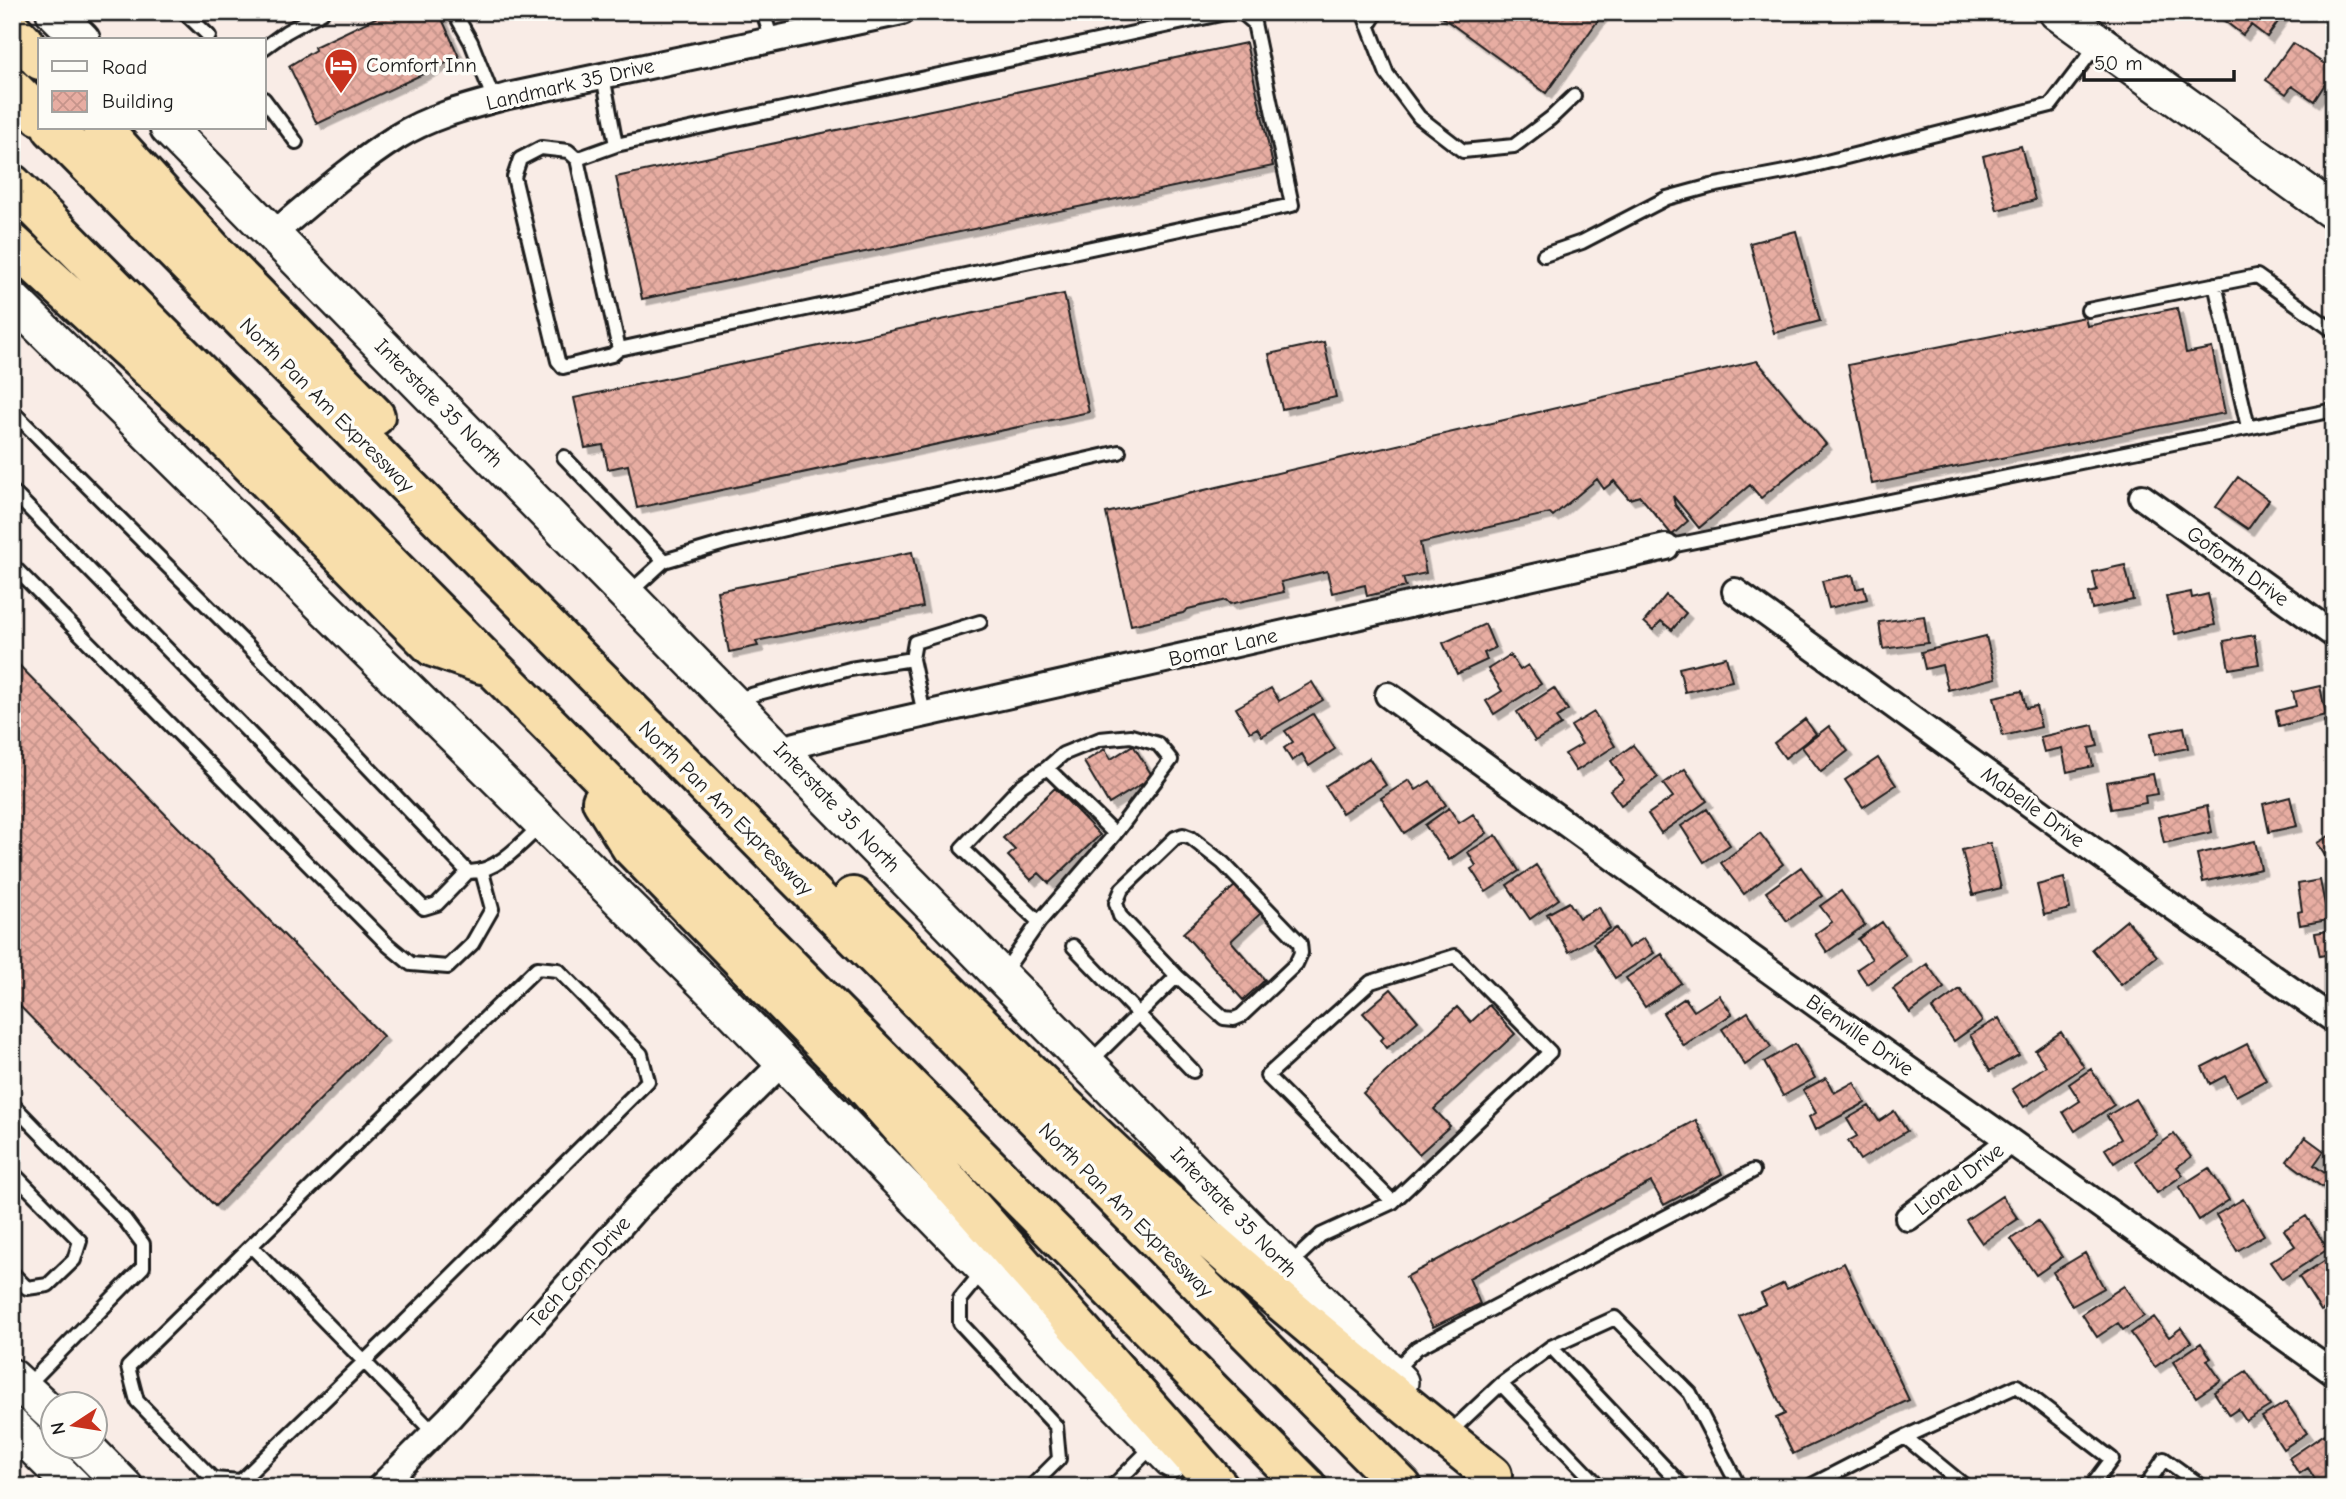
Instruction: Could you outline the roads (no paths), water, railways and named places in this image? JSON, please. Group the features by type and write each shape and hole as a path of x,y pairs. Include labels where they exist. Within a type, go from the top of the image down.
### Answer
{"highway":[{"path":"12,30 38,58"},
{"path":"12,88 38,114"},
{"name":"North Pan Am Expressway","path":"54,130 1402,1487"},
{"path":"104,130 219,257 393,434 594,674"},
{"path":"12,184 1307,1487"},
{"path":"12,243 223,437 433,647 492,667"},
{"path":"621,702 852,897 1057,1100 1136,1173 1354,1363 1498,1481"},
{"path":"561,738 631,847 863,1084 1219,1487"}],"main road":[{"path":"54,12 80,38"},
{"path":"2057,12 2334,212"},
{"name":"Interstate 35 North","path":"170,130 1498,1481"},
{"path":"12,299 783,1062 1199,1487"},
{"path":"16,1389 38,1404"},
{"path":"12,1426 74,1487"},
{"path":"98,1460 125,1487"}],"street":[{"name":"Landmark 35 Drive","path":"273,234 339,179 397,137 463,108 901,12"},
{"name":"Goforth Drive","path":"2142,497 2334,635"},
{"name":"Bomar Lane","path":"780,749 924,714 1667,547"},
{"name":"Mabelle Drive","path":"1735,591 2136,881 2334,1020"},
{"name":"Bienville Drive","path":"1388,695 1828,1013 2334,1373"},
{"name":"Tech Com Drive","path":"380,1487 434,1433 637,1207 783,1062"},
{"name":"Lionel Drive","path":"1908,1218 2010,1141"}],"lane":[{"path":"184,12 208,38"},
{"path":"266,47 322,12"},
{"path":"454,12 471,42 494,100"},
{"path":"763,12 772,40"},
{"path":"577,159 616,145 1230,12"},
{"path":"619,349 577,159 568,151 541,148 520,159 514,177 558,361 563,367 611,355 619,349 1292,205 1254,23 1241,12"},
{"path":"1363,12 1387,74 1419,117 1463,151 1514,146 1551,118 1574,96"},
{"path":"1368,26 1377,12"},
{"path":"1544,255 1582,242 1667,198 1711,186 1795,170 2051,105 2098,42"},
{"path":"603,76 616,145"},
{"path":"266,102 296,142"},
{"path":"2088,310 2257,276 2334,331"},
{"path":"2215,284 2248,427"},
{"path":"1667,547 2334,410"},
{"path":"12,411 343,741 468,872 482,872 517,847 543,823"},
{"path":"627,594 664,561 729,542 1119,453"},
{"path":"564,457 664,561"},
{"path":"12,491 424,908 438,904 468,872"},
{"path":"12,565 388,945 411,964 448,967 472,944 492,909 482,872"},
{"path":"924,714 912,659 915,642 980,622"},
{"path":"732,700 850,669 912,659"},
{"path":"1002,975 1039,922 1115,834 1171,760 1158,744 1131,736 1100,740 1063,754 1021,786 962,848 1039,922"},
{"path":"1047,768 1115,834"},
{"path":"1183,835 1191,838 1223,863 1300,943 1301,953 1296,964 1241,1016 1234,1019 1224,1018 1177,976 1120,916 1116,903 1122,889 1175,838 1183,835"},
{"path":"1073,946 1193,1071"},
{"path":"1287,1266 1321,1235 1393,1202 1550,1052 1455,956 1371,982 1267,1076 1393,1202"},
{"path":"537,968 558,970 641,1054 648,1081 241,1481 214,1479 137,1401 128,1367 251,1245 537,968"},
{"path":"1088,1063 1177,976"},
{"path":"12,1104 125,1220 143,1244 143,1267 16,1389"},
{"path":"1392,1373 1417,1348 1754,1171"},
{"path":"12,1172 80,1241 74,1260 48,1285 27,1288 12,1273"},
{"path":"251,1245 434,1433"},
{"path":"985,1269 960,1299 960,1323 1056,1426 1059,1459 1031,1487"},
{"path":"1450,1432 1501,1384 1551,1347 1615,1318 1690,1393 1738,1487"},
{"path":"1551,1347 1683,1487"},
{"path":"1501,1384 1600,1487"},
{"path":"1810,1486 1905,1437 2017,1386 2112,1459 2091,1487"},
{"path":"1905,1437 1966,1487"},
{"path":"1112,1487 1156,1443"},
{"path":"2145,1487 2164,1460 2203,1487"}],"place":[{"name":"Comfort Inn","path":"341,95"}]}
